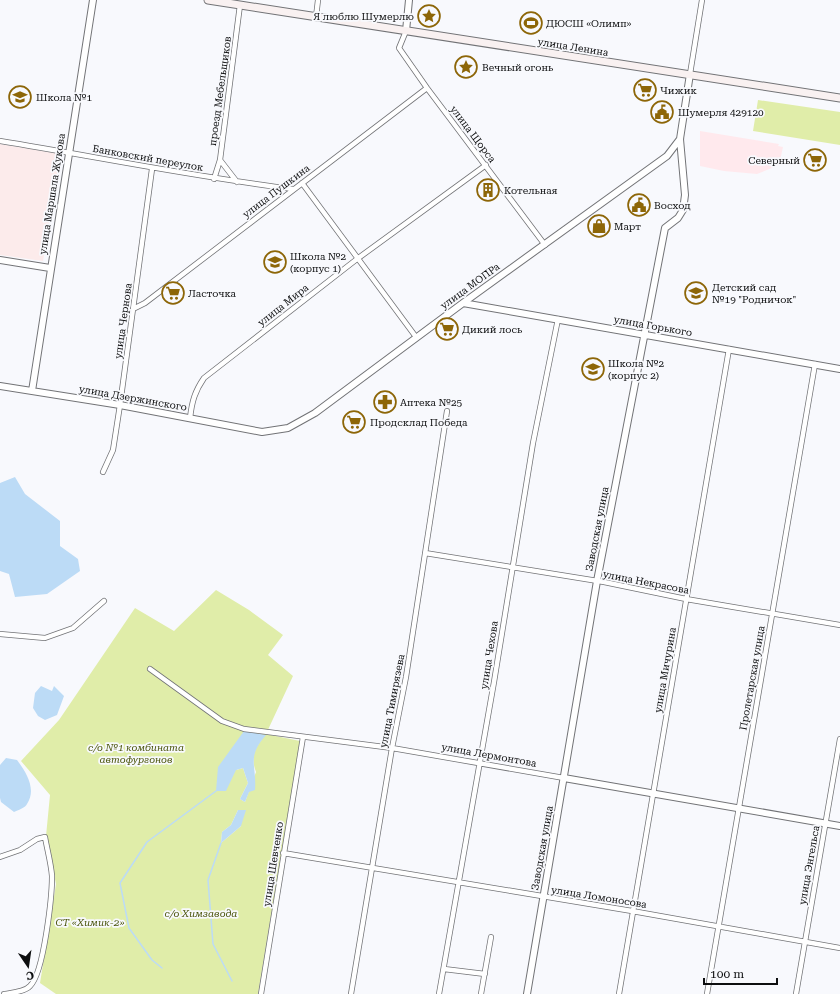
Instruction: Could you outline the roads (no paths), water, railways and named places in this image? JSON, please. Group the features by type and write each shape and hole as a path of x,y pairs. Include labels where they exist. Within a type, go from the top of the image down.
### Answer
{"main road":[{"name":"улица Ленина","path":"208,0 840,98"}],"street":[{"name":"улица Маршала Жукова","path":"32,391 68,152 93,0"},
{"path":"316,17 318,0"},
{"path":"406,31 409,0"},
{"path":"690,74 702,0"},
{"name":"проезд Мебельщиков","path":"214,179 220,160 240,5"},
{"name":"улица Щорса","path":"406,31 399,48 427,88 545,244"},
{"name":"Заводская улица","path":"527,994 597,581 665,228 678,218 683,210 685,195 680,139 690,74"},
{"name":"улица Пушкина","path":"135,308 145,302 427,88"},
{"name":"улица МОПРа","path":"262,432 288,428 315,413 463,303 667,156 680,139"},
{"name":"Банковский переулок","path":"0,141 68,152 152,169 293,189"},
{"path":"220,160 237,182"},
{"name":"улица Мира","path":"190,418 192,398 195,390 204,378 357,259 486,165"},
{"name":"улица Чернова","path":"103,472 113,450 135,308 152,169"},
{"path":"302,183 416,338"},
{"path":"0,260 50,268"},
{"name":"улица Горького","path":"463,303 840,369"},
{"name":"улица Чехова","path":"439,994 533,443 558,319"},
{"name":"улица Мичурина","path":"619,994 729,349"},
{"name":"Пролетарская улица","path":"708,994 738,808 815,364"},
{"name":"улица Дзержинского","path":"0,386 120,405 262,432"},
{"name":"улица Тимирязева","path":"351,994 392,748 406,677 446,411"},
{"name":"улица Некрасова","path":"425,553 597,581 686,599 773,612 778,615 840,625"},
{"path":"0,634 45,638 73,628 104,601"},
{"name":"улица Лермонтова","path":"150,669 222,722 244,729 392,748 840,826"},
{"name":"улица Шевченко","path":"261,994 303,737"},
{"name":"улица Энгельса","path":"796,994 840,740"},
{"path":"0,857 20,850 37,839 45,837 52,875 50,903 40,969 30,987 14,993 4,994"},
{"name":"улица Ломоносова","path":"284,854 373,867 458,883 632,911 804,943 840,948"},
{"path":"481,994 491,937"},
{"path":"444,969 485,974"}],"water":[{"path":"15,477 25,494 60,521 60,546 78,559 80,571 47,594 15,597 9,574 0,571 0,483"},
{"path":"41,686 52,691 54,686 64,696 57,715 45,720 38,716 33,708 35,693"},
{"path":"244,731 266,735 256,750 254,756 255,790 249,792 245,802 240,799 248,783 243,768 236,770 226,791 216,791 218,767"},
{"path":"6,758 17,760 27,775 31,787 30,798 27,804 23,808 14,812 1,802 0,798 0,765"},
{"path":"238,810 246,810 241,826 221,843 222,832 231,825"}],"waterway":[{"path":"162,968 152,960 129,928 120,883 147,842 216,791"},
{"path":"221,843 208,880 213,944 232,981"}],"place":[{"name":"Я люблю Шумерлю","path":"429,16"},
{"name":"ДЮСШ «Олимп»","path":"531,23"},
{"name":"Вечный огонь","path":"466,67"},
{"name":"Чижик","path":"645,90"},
{"name":"Школа №1","path":"20,97"},
{"name":"Шумерля 429120","path":"662,112"},
{"name":"Северный","path":"815,160"},
{"name":"Котельная","path":"488,190"},
{"name":"Восход","path":"639,205"},
{"name":"Март","path":"599,226"},
{"name":"Школа №2 (корпус 1)","path":"275,262"},
{"name":"Ласточка","path":"173,293"},
{"name":"Детский сад №19 \"Родничок\"","path":"696,293"},
{"name":"Дикий лось","path":"447,329"},
{"name":"Школа №2 (корпус 2)","path":"593,369"},
{"name":"Аптека №25","path":"385,402"},
{"name":"Продсклад Победа","path":"354,422"}],"park label":[{"name":"с/о №1 комбината автофургонов","path":"136,752"},
{"name":"с/о Химзавода","path":"201,913"},
{"name":"СТ «Химик-2»","path":"90,922"}]}
